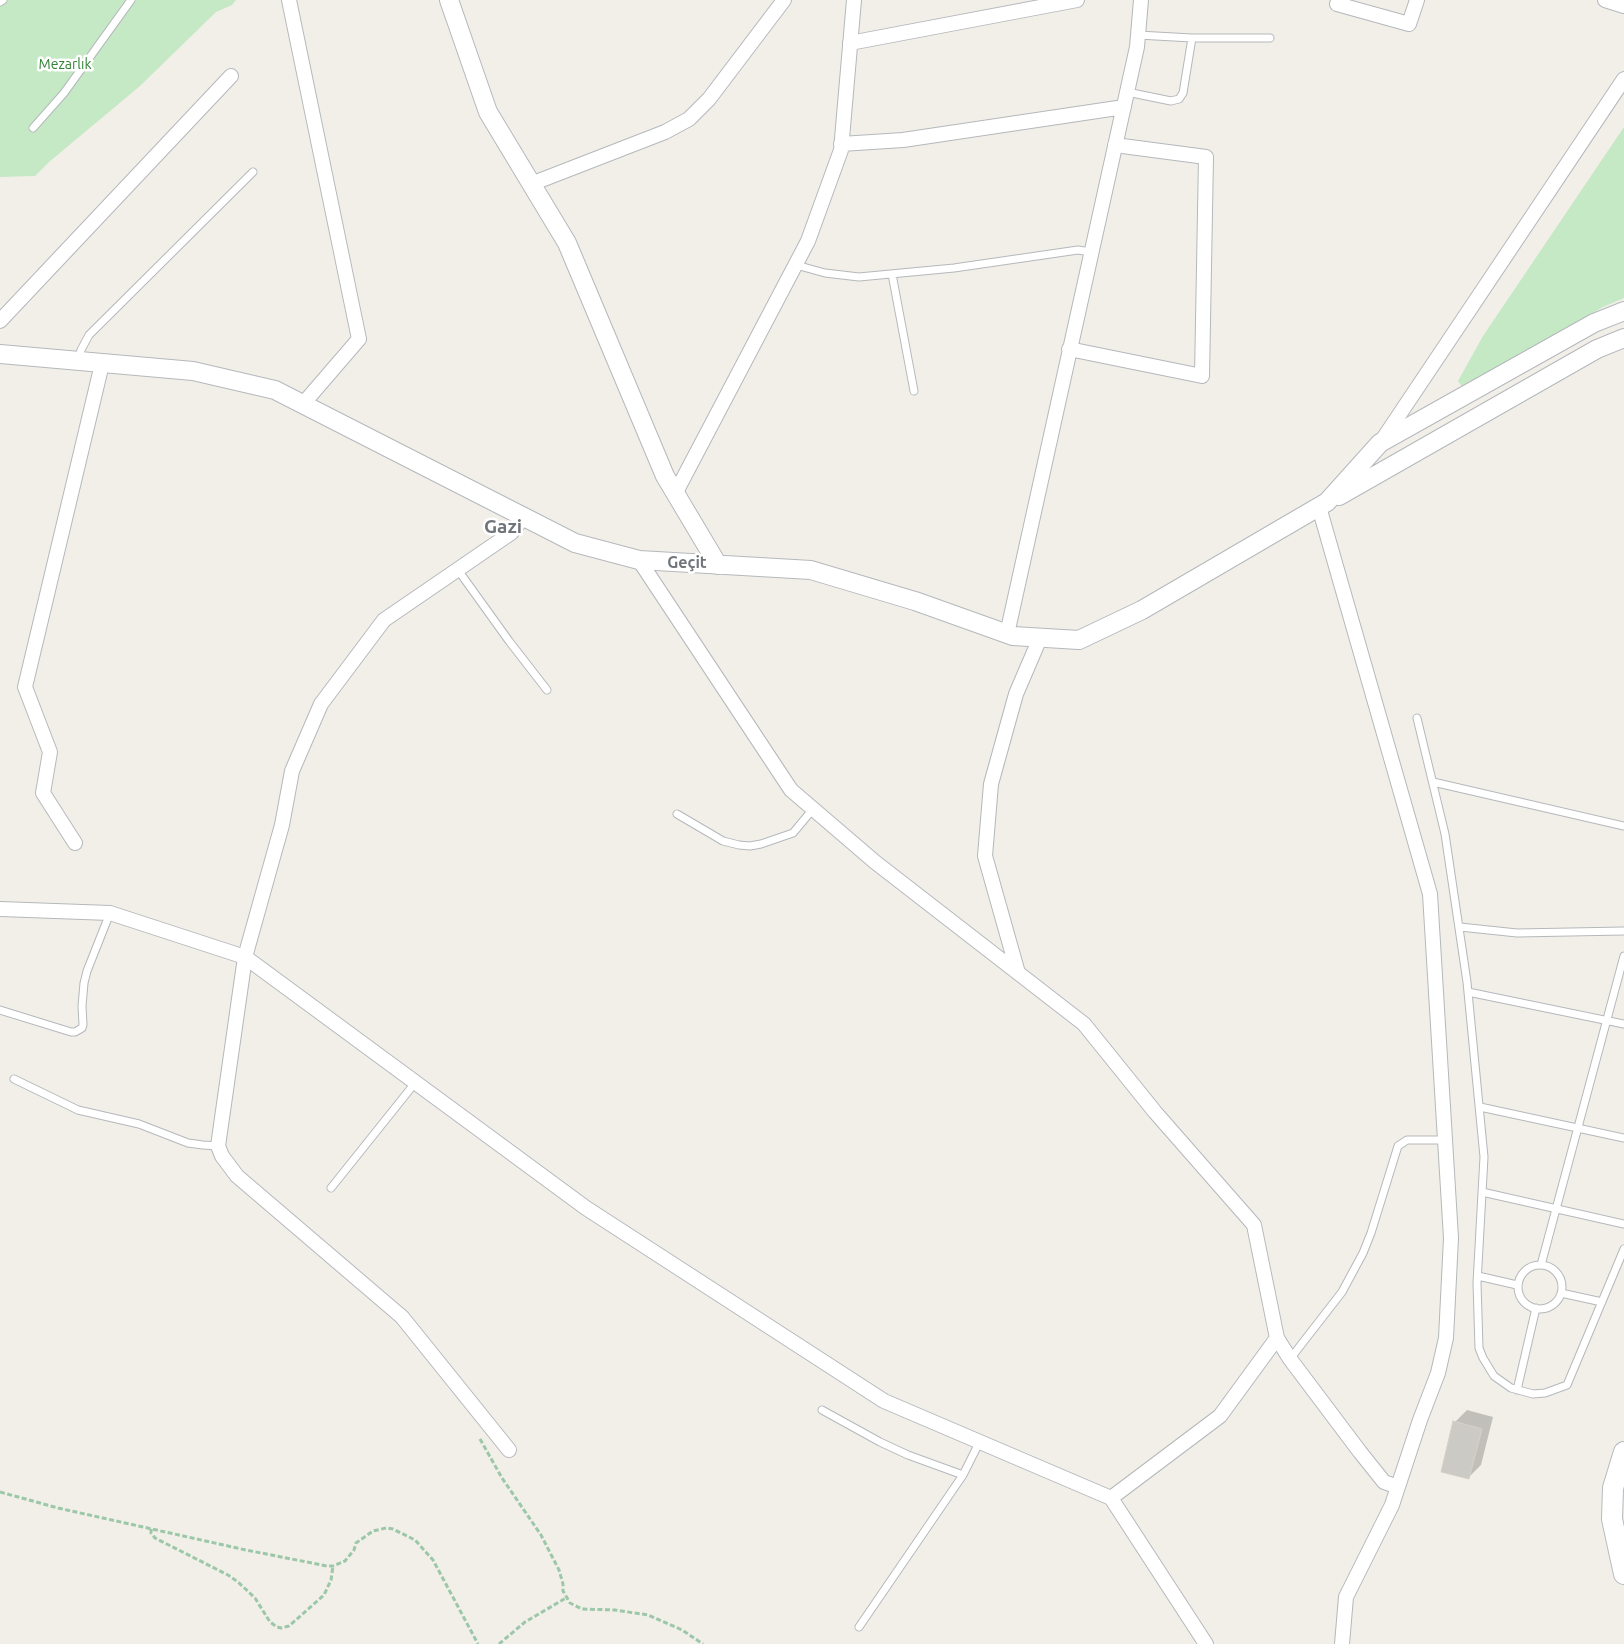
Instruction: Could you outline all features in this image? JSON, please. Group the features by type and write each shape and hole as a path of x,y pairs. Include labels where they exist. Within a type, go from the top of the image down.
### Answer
{"main road":[{"path":"1624,1452 1613,1488 1612,1519 1624,1574"}],"street":[{"path":"289,0 360,339 303,404"},
{"path":"449,0 488,112 567,243 665,476 718,565"},
{"path":"531,184 665,132 689,119 709,99 784,0"},
{"path":"675,494 808,241 841,150 854,0"},
{"path":"850,42 1077,0"},
{"path":"1007,634 1137,47 1141,0"},
{"path":"1337,4 1409,24 1417,0"},
{"path":"1606,0 1624,6"},
{"path":"0,321 231,76"},
{"path":"1323,504 1380,443 1624,79"},
{"path":"841,144 903,140 1124,107"},
{"path":"1070,349 1202,376 1206,157 1115,145"},
{"path":"1380,443 1594,323 1624,311"},
{"path":"0,354 193,371 275,390 575,543 639,560 811,570 915,601 1013,636 1080,640 1142,610 1323,504 1597,349 1624,338"},
{"path":"75,843 43,793 50,752 25,688 102,364"},
{"path":"1323,504 1430,894 1451,1238 1446,1338 1438,1373 1420,1420 1392,1505 1346,1597 1342,1644"},
{"path":"509,1450 402,1317 238,1176 222,1156 218,1146 245,957 282,825 292,771 321,704 384,620 511,534 524,518"},
{"path":"639,560 791,790 874,862 1084,1024 1155,1112 1254,1225 1277,1338 1290,1359 1384,1482 1398,1487"},
{"path":"1018,973 985,856 991,784 1016,694 1040,638"},
{"path":"0,909 110,913 245,957 586,1208 884,1401 1111,1498 1206,1644"},
{"path":"1111,1498 1220,1416 1277,1338"}],"lane":[{"path":"33,128 64,93 131,0"},
{"path":"1138,35 1192,38 1270,38"},
{"path":"1127,92 1171,101 1179,99 1183,94 1192,38"},
{"path":"78,362 81,350 89,336 253,172"},
{"path":"796,265 825,273 859,277 989,264 1078,250 1091,252"},
{"path":"892,274 914,391"},
{"path":"458,570 508,641 548,690"},
{"path":"1417,718 1446,834 1468,992 1484,1157 1478,1276 1480,1348 1482,1358 1494,1376 1502,1383 1517,1390 1533,1394 1545,1393 1567,1385 1624,1249"},
{"path":"1432,782 1624,826"},
{"path":"677,814 724,841 750,846 793,833 814,809"},
{"path":"0,1010 71,1032 82,1028 84,1025 82,1006 84,983 110,913"},
{"path":"1460,927 1516,933 1624,931"},
{"path":"1542,1265 1555,1209 1624,956"},
{"path":"1468,992 1624,1024"},
{"path":"14,1079 78,1110 140,1124 188,1143 218,1146"},
{"path":"330,1188 415,1083"},
{"path":"1480,1107 1624,1138"},
{"path":"1290,1359 1342,1292 1363,1254 1398,1146 1407,1140 1445,1140"},
{"path":"1482,1192 1624,1224"},
{"path":"1542,1265 1548,1266 1558,1274 1562,1287 1561,1293 1554,1304 1542,1309 1530,1307 1520,1298 1517,1285 1519,1278 1528,1268 1542,1265"},
{"path":"1478,1276 1517,1285"},
{"path":"1561,1293 1602,1302"},
{"path":"1517,1390 1536,1308"},
{"path":"822,1410 908,1455 963,1475"},
{"path":"859,1628 963,1475 980,1441"}],"path":[{"path":"482,1417 478,1431 484,1448 541,1535 562,1577 566,1598 576,1607 582,1609 632,1612 666,1621 703,1644"},
{"path":"0,1492 58,1508 327,1566 334,1566 345,1561 354,1550 356,1543 373,1531 386,1528 399,1531 414,1540 433,1560 478,1644"},
{"path":"151,1529 151,1533 155,1538 228,1575 238,1582 255,1598 270,1622 277,1627 285,1628 289,1626 324,1595 332,1580 334,1566"},
{"path":"499,1644 525,1622 566,1598"}],"green space":[{"name":"Mezarlık","path":"0,0 236,0 232,5 216,12 140,86 49,162 35,176 0,177"},
{"path":"1624,127 1624,298 1603,307 1464,389 1458,381 1483,336"}],"building":[{"path":"1453,1421 1482,1429 1469,1479 1441,1472"}],"district":[{"name":"Gazi","path":"503,527"},
{"name":"Geçit","path":"687,563"}]}
